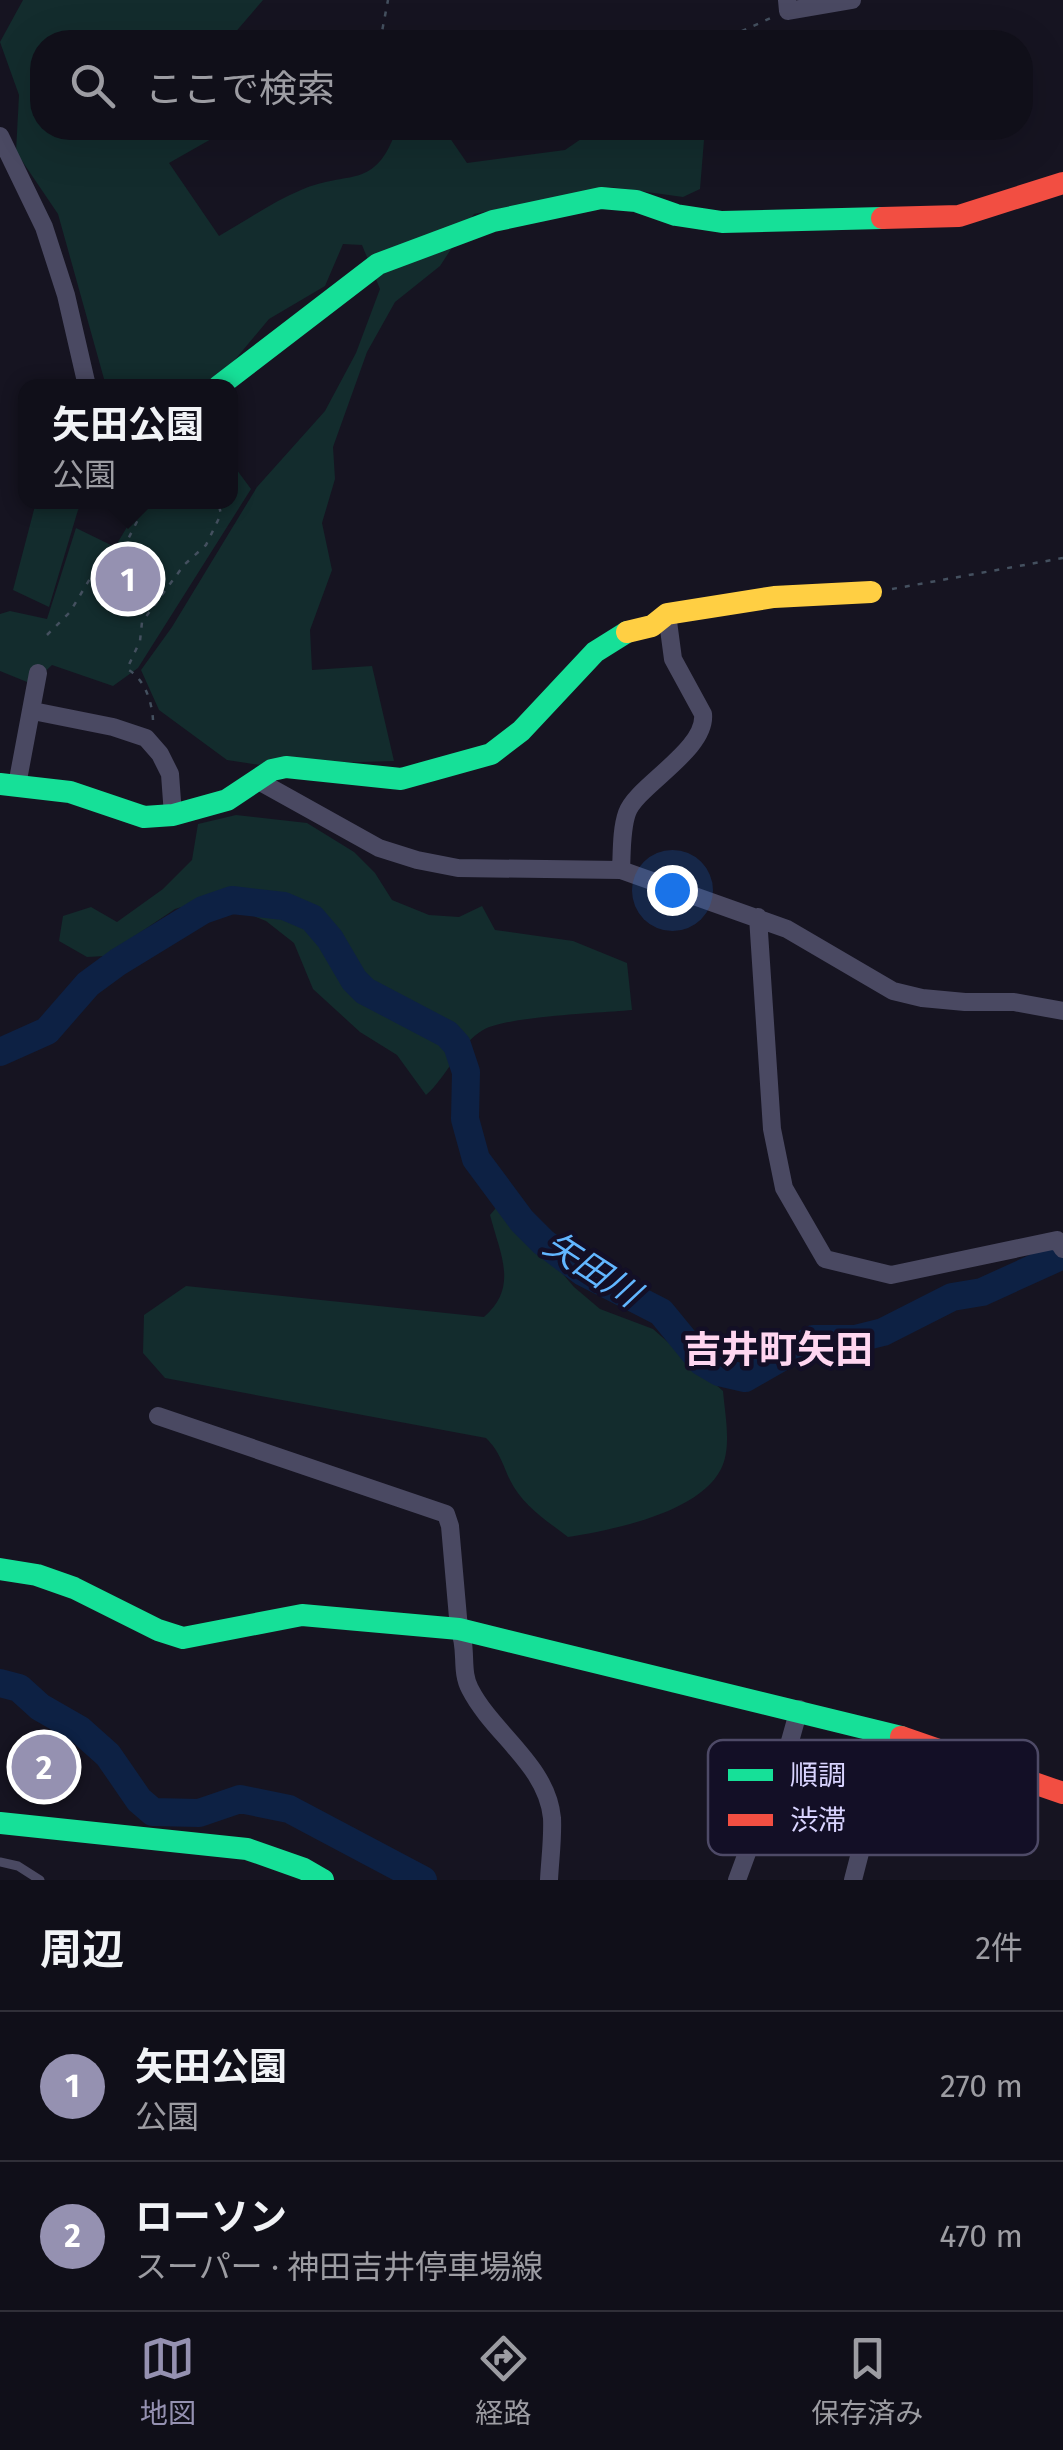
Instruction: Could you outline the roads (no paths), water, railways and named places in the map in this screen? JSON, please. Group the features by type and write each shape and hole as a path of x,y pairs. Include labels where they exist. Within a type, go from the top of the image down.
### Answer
{"street":[{"path":"787,5 852,0"},
{"path":"0,136 44,227 66,295 85,379"},
{"path":"228,379 378,264 493,221 600,198 636,201 676,214 722,222 959,216 1063,183"},
{"path":"38,673 33,711 9,784 70,792 144,817 173,815 228,800 272,770 286,767 400,779 491,754 521,731 594,652 632,629 652,626 667,614 774,597 871,592"},
{"path":"621,870 627,811 689,747 704,724 703,714 672,659 667,614"},
{"path":"33,711 113,727 149,742 170,774 173,815"},
{"path":"257,780 379,848 418,860 458,868 621,870 787,929 894,990 922,998 1014,1002 1063,1011"},
{"path":"758,917 772,1129 784,1188 826,1259 891,1275 1057,1240 1063,1249"},
{"path":"158,1416 446,1514 468,1688 543,1785 552,1817 549,1880"},
{"path":"0,1569 74,1588 158,1630 184,1638 302,1616 459,1629 914,1740"},
{"path":"790,1740 799,1709"},
{"path":"889,1740 891,1732"},
{"path":"1038,1784 1063,1793"},
{"path":"0,1823 247,1849 304,1869 323,1880"},
{"path":"736,1880 745,1855"},
{"path":"853,1880 859,1855"}],"lane":[{"path":"0,1862 18,1866 40,1880"}],"waterway":[{"name":"矢田川","path":"0,1052 47,1031 88,984 203,910 232,900 284,906 312,918 365,991 447,1034 457,1045 466,1072 465,1119 476,1159 522,1221 583,1272 661,1312 702,1362 719,1372 745,1378 813,1339 855,1339 883,1332 952,1297 982,1292 1063,1255"},
{"path":"0,1683 19,1688 40,1707 80,1730 108,1755 139,1800 153,1812 199,1813 240,1799 289,1809 423,1880"}],"place":[{"name":"矢田公園","path":"128,579"},
{"name":"ローソン","path":"44,1767"}],"district":[{"name":"吉井町矢田","path":"778,1350"}]}
